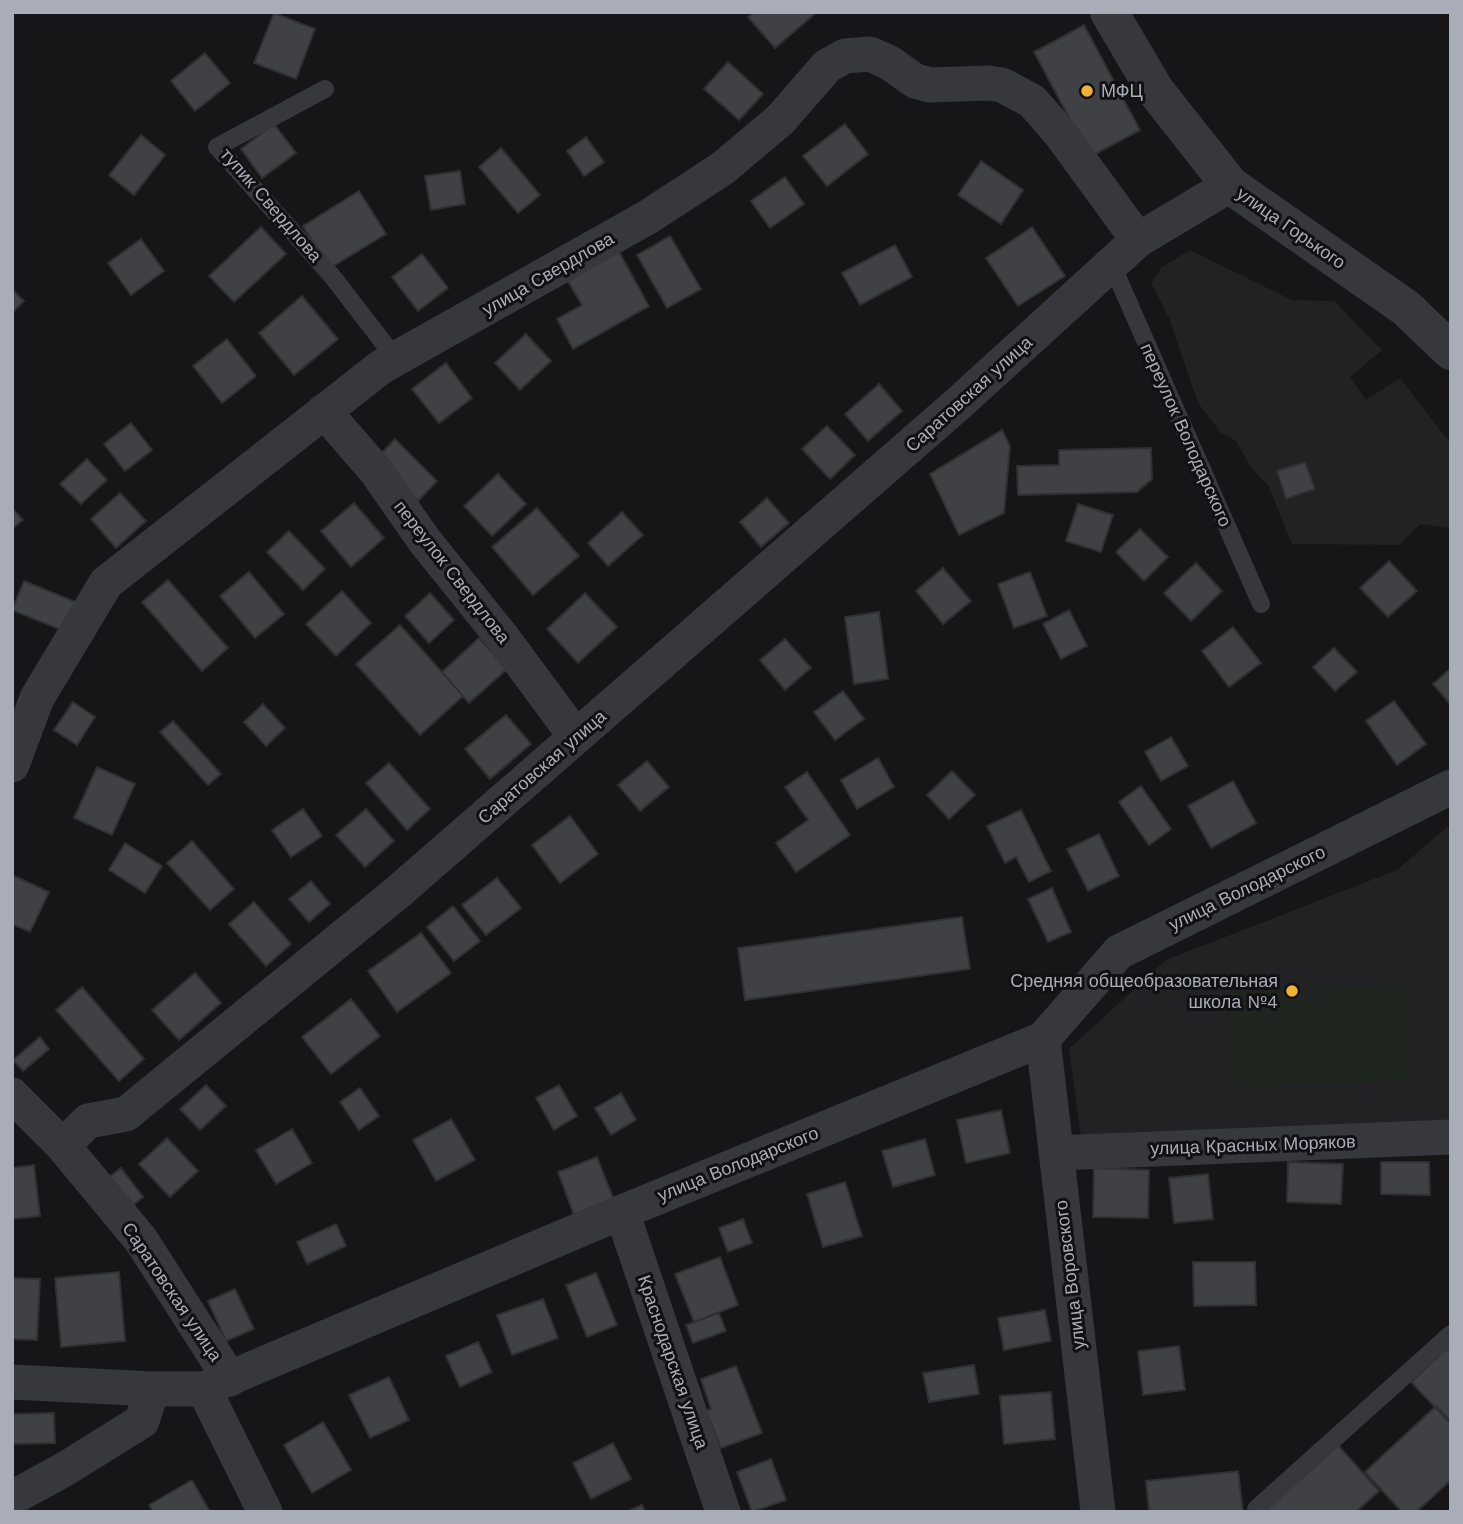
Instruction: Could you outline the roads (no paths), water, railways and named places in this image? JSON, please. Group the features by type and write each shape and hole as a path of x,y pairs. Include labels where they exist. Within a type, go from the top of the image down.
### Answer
{"street":[{"name":"улица Горького","path":"1109,12 1155,90 1230,185 1406,308 1451,351"},
{"name":"улица Свердлова","path":"12,765 37,698 106,583 382,367 648,217 723,168 780,120 827,65 845,56 856,53 870,54 890,63 915,81 930,85 988,82 1002,85 1032,101 1060,134 1138,240"},
{"name":"Саратовская улица","path":"265,1512 217,1384 141,1240 64,1146 88,1121 126,1114 398,892 960,403 1138,240 1230,185"},
{"name":"переулок Свердлова","path":"324,411 376,471 424,540 502,637 576,737"},
{"name":"улица Володарского","path":"12,1382 152,1389 217,1384 622,1212 1043,1038 1119,952 1451,787"},
{"name":"улица Воровского","path":"1043,1038 1098,1512"},
{"path":"12,1095 64,1146"},
{"name":"улица Красных Моряков","path":"1056,1153 1451,1137"},
{"name":"Краснодарская улица","path":"622,1212 723,1512"},
{"path":"12,1498 142,1421 152,1389"}],"lane":[{"name":"тупик Свердлова","path":"324,89 217,147 332,276 396,359"},
{"name":"переулок Володарского","path":"1112,265 1261,604"},
{"path":"1256,1512 1256,1509 1451,1334"}],"place":[{"name":"МФЦ","path":"1087,91"},
{"name":"Средняя общеобразовательная школа №4","path":"1292,991"}]}
